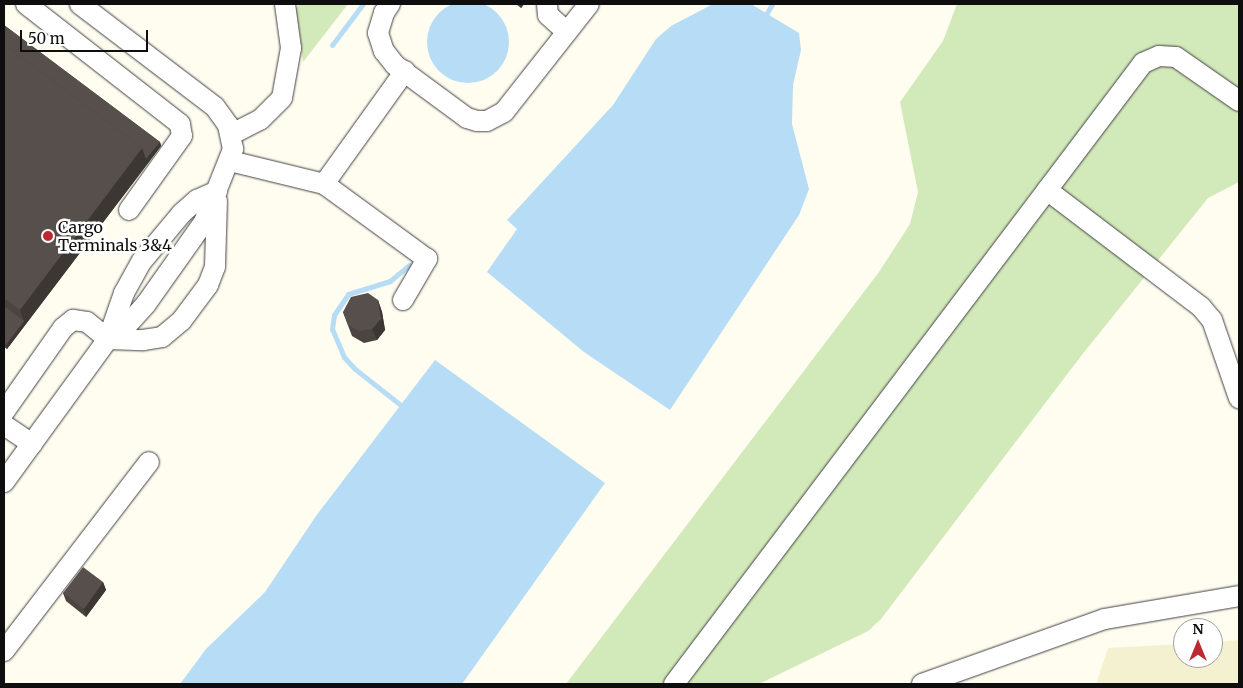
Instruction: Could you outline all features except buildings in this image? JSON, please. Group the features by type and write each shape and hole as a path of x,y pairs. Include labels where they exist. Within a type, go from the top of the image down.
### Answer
{"street":[{"path":"26,4 49,11 60,32 180,124 183,130 182,136 129,210"},
{"path":"4,482 108,340 128,324 159,286 204,222 230,161 232,134 215,108 80,4 60,32"},
{"path":"232,134 260,120 282,98 290,48 285,4"},
{"path":"390,4 379,22 380,42 395,64 467,118 487,121 510,105 589,4"},
{"path":"547,4 548,15 566,32"},
{"path":"674,684 1136,70 1150,58 1167,55 1185,61 1239,101"},
{"path":"324,184 405,71"},
{"path":"230,161 324,184 427,259 403,300"},
{"path":"1047,190 1201,307 1212,320 1239,398"},
{"path":"108,340 124,293 142,261 182,213 197,200 217,191"},
{"path":"4,412 63,328 73,320 87,322 108,340 162,337 182,320 203,292 215,267 217,191"},
{"path":"4,425 32,444"},
{"path":"4,651 149,462"},
{"path":"922,684 1105,619 1239,596"}],"shaded area":[{"path":"1239,640 1239,684 1096,684 1108,648 1173,645 1173,668 1223,668 1223,641"}],"green space":[{"path":"300,4 348,4 303,62 295,10"},
{"path":"957,4 1239,4 1239,182 1208,198 1081,356 881,619 868,631 759,684 566,684 879,272 910,224 918,192 900,102 943,41"}],"water":[{"path":"468,1 484,5 497,13 505,26 509,42 505,58 497,71 484,79 468,83 452,79 439,71 431,58 427,42 431,26 439,13 452,5"},
{"path":"713,4 751,4 799,33 801,50 793,85 792,124 809,189 799,215 670,410 584,352 487,272 517,229 507,220 613,105 656,39 671,26"},
{"path":"435,360 605,483 462,684 180,684 206,649 265,592 316,516"}],"waterway":[{"path":"332,45 363,4"},
{"path":"764,18 772,4"},
{"path":"407,410 355,369 344,357 332,329 334,315 348,294 390,281 409,265"}],"place":[{"name":"Cargo Terminals 3&4","path":"48,236"}]}
